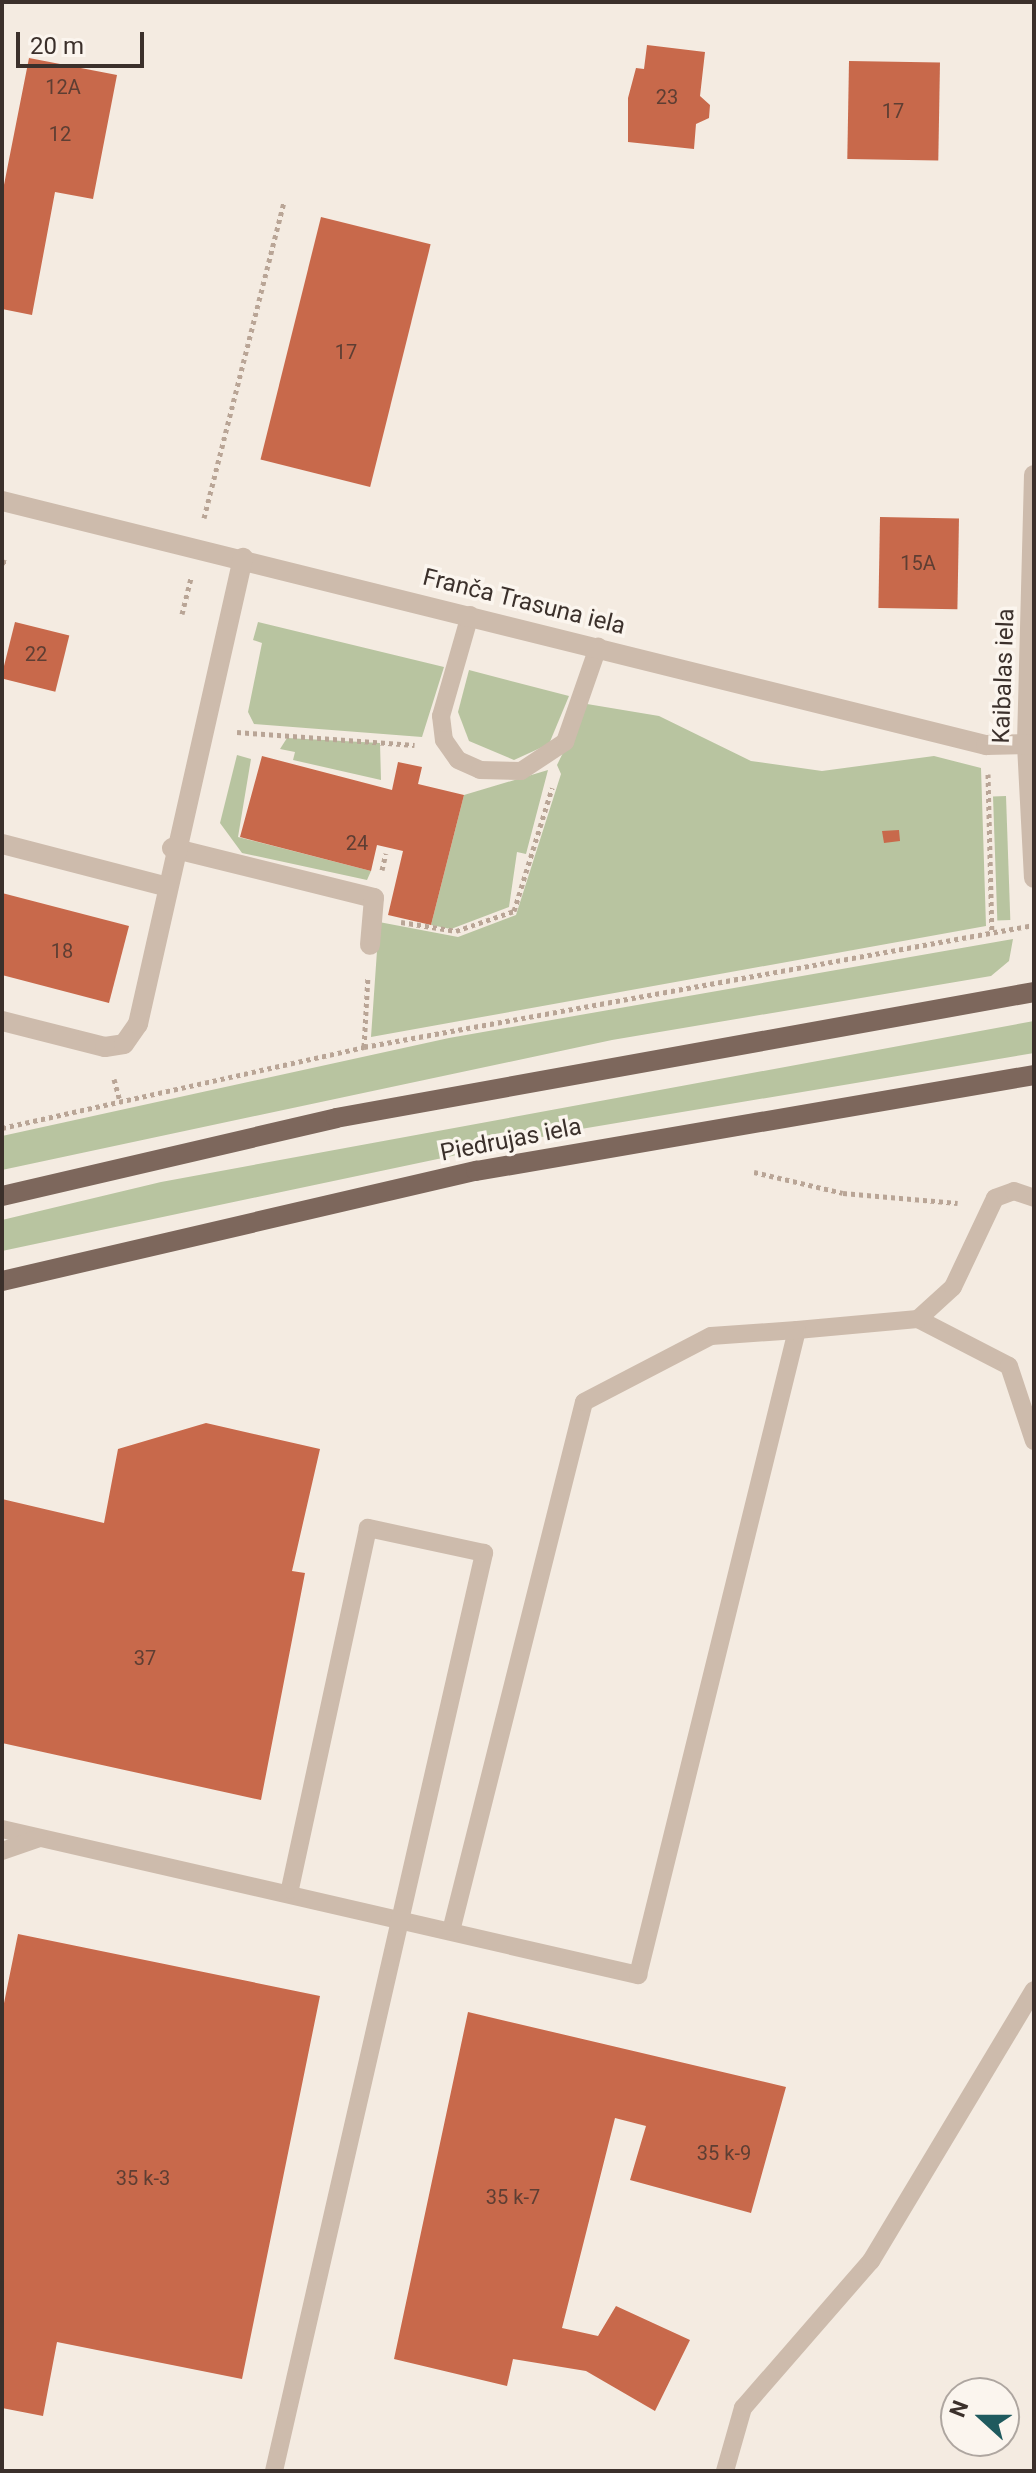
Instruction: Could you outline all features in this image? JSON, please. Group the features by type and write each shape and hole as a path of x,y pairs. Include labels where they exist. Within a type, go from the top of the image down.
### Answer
{"main road":[{"path":"2,1196 351,1115 1034,992"},
{"name":"Piedrujas iela","path":"2,1281 476,1171 1034,1075"}],"street":[{"name":"Kaibalas iela","path":"1034,475 1030,744 1034,878"},
{"name":"Franča Trasuna iela","path":"2,501 243,558 986,745 1030,744"},
{"path":"2,1021 105,1047 124,1044 138,1024 161,939 164,886 172,848 243,558"},
{"path":"2,844 164,886"},
{"path":"172,848 374,898 370,945"}],"lane":[{"path":"470,615 441,716 444,740 458,760 498,773 546,759 565,742 598,647"},
{"path":"918,1319 953,1287 995,1198 1014,1191 1034,1198"},
{"path":"451,1931 584,1402 711,1336 918,1319 1009,1366 1034,1441"},
{"path":"2,1829 290,1890 638,1975 797,1330"},
{"path":"274,2471 396,1915 484,1553 368,1528 290,1890"},
{"path":"2,1851 39,1838"},
{"path":"725,2471 743,2408 871,2261 1034,1990"}],"path":[{"path":"207,508 284,201"},
{"path":"182,614 191,575"},
{"path":"237,732 422,746 444,740"},
{"path":"986,745 992,933"},
{"path":"372,915 456,931 514,911 556,775 546,759"},
{"path":"2,1128 364,1047 1034,925"},
{"path":"364,1047 370,945"},
{"path":"754,1172 843,1193 953,1204 995,1198"}],"green space":[{"path":"258,622 444,667 422,737 254,724 248,712 262,643 253,640"},
{"path":"469,670 569,696 549,744 514,760 469,741 458,712"},
{"path":"587,704 659,716 751,761 822,771 934,756 981,768 986,926 371,1037 379,922 458,937 516,915 561,774 557,765"},
{"path":"287,738 380,743 381,780 293,760 295,752 280,749"},
{"path":"237,755 251,759 238,837 371,871 367,880 242,853 220,823"},
{"path":"548,770 526,854 517,852 509,907 451,929 431,925 464,795"},
{"path":"993,796 1006,796 1010,920 997,920"},
{"path":"1013,939 1009,961 991,976 612,1040 2,1170 2,1136 449,1038"},
{"path":"1034,1021 1034,1053 575,1130 2,1251 2,1220 161,1182"}],"building":[{"path":"647,45 705,52 700,96 710,105 709,118 696,124 694,149 628,142 628,98 636,68 644,69"},
{"path":"29,58 117,75 93,199 55,192 32,315 2,309 2,195"},
{"path":"849,61 940,63 938,161 847,159"},
{"path":"321,217 431,244 370,487 261,460"},
{"path":"880,517 959,518 957,609 878,608"},
{"path":"15,622 69,636 55,692 2,679"},
{"path":"262,756 392,790 398,762 422,767 418,784 464,795 431,925 388,915 403,851 377,845 371,871 240,837"},
{"path":"899,830 900,841 884,843 882,831"},
{"path":"2,893 129,926 109,1003 2,975"},
{"path":"206,1423 320,1449 292,1571 305,1573 261,1800 2,1743 2,1499 104,1523 118,1449"},
{"path":"18,1934 320,1996 242,2379 57,2342 43,2416 2,2408 2,2013"},
{"path":"468,2012 786,2087 751,2213 630,2180 646,2126 615,2118 562,2328 598,2336 616,2306 690,2340 655,2411 586,2371 513,2359 507,2386 394,2359"}]}
